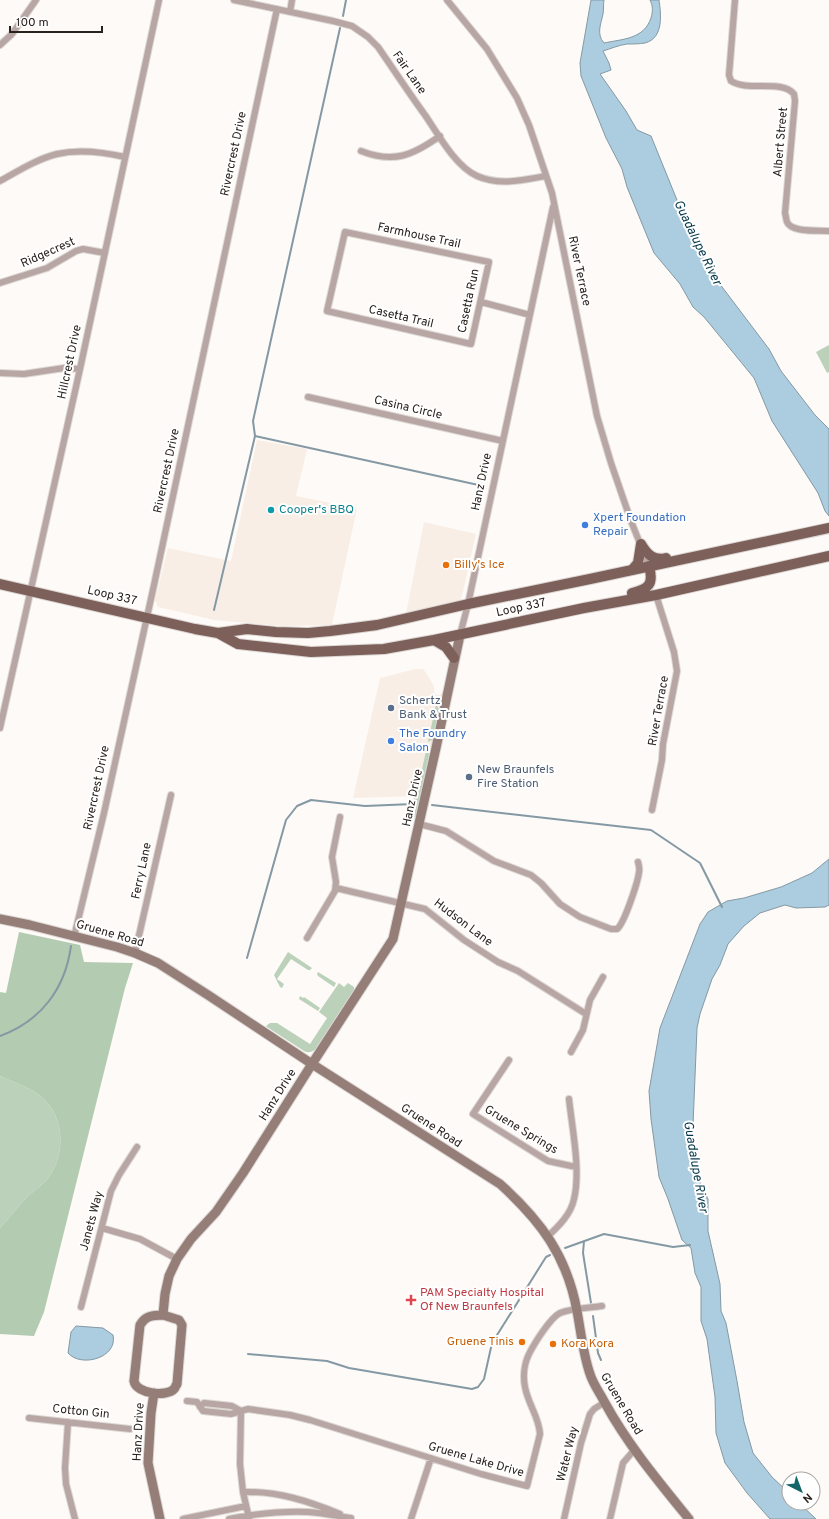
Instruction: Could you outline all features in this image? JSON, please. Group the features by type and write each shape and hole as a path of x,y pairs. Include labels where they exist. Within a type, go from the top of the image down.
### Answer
{"main road":[{"name":"Loop 337","path":"218,633 247,629 308,633 377,625 468,604 829,528"},
{"path":"640,544 648,555 658,559 714,548 722,551"},
{"path":"632,570 638,562 640,544"},
{"name":"Loop 337","path":"0,584 218,633 238,644 311,652 384,649 434,640 575,610 656,595 829,556"},
{"path":"575,610 581,604 645,589 648,587 651,578 649,566"},
{"path":"434,640 446,647 454,658"}],"street":[{"path":"0,45 12,34 36,0"},
{"name":"Hillcrest Drive","path":"0,728 80,369 159,0"},
{"name":"Fair Lane","path":"234,0 352,26 378,47 462,165 475,175 498,181 510,182 546,176"},
{"path":"290,12 292,0"},
{"name":"River Terrace","path":"447,0 487,49 517,98 529,125 554,203 597,416 611,463 649,566"},
{"name":"Albert Street","path":"735,0 729,75 731,81 739,85 787,88 794,94 795,101 786,213 787,222 796,229 829,231"},
{"name":"Rivercrest Drive","path":"74,937 155,578 277,9"},
{"path":"362,151 375,156 386,157 406,155 423,148 440,136"},
{"path":"0,181 37,161 56,154 91,152 125,157"},
{"name":"Hanz Drive","path":"162,1315 169,1276 177,1259 191,1240 216,1212 243,1173 389,947 396,930 554,203"},
{"name":"Farmhouse Trail","path":"327,311 345,232 489,262"},
{"name":"Ridgecrest","path":"0,283 47,268 76,251 83,249 104,252"},
{"name":"Casetta Run","path":"471,344 489,262"},
{"path":"481,302 530,315"},
{"name":"Casetta Trail","path":"327,311 471,344"},
{"path":"0,373 24,374 64,368 80,369"},
{"name":"Casina Circle","path":"308,397 503,441"},
{"name":"River Terrace","path":"652,810 677,671 674,652 656,595"},
{"name":"Ferry Lane","path":"135,952 171,795"},
{"path":"306,938 333,896 336,888 332,857 340,817"},
{"path":"420,824 446,831 494,861 531,875 541,883 563,907 585,920 611,929 617,929 623,922 638,876 640,867 638,862"},
{"name":"Hudson Lane","path":"336,888 427,909 464,940 498,962 518,971 586,1014"},
{"name":"Gruene Road","path":"0,919 30,925 135,952 173,972 312,1064 500,1184 520,1202 541,1226 568,1274 577,1310 589,1373 597,1390 635,1449 689,1519"},
{"path":"571,1052 583,1030 590,1000 603,977"},
{"name":"Gruene Springs","path":"509,1060 473,1114 548,1161 576,1167"},
{"path":"548,1236 557,1229 566,1218 574,1199 576,1167 569,1099"},
{"name":"Janets Way","path":"81,1307 114,1183 137,1147"},
{"path":"102,1228 140,1239 177,1259"},
{"name":"Gruene Lake Drive","path":"186,1401 197,1402 200,1407 204,1403 232,1406 241,1411 260,1410 297,1417 481,1474 527,1486 540,1434 539,1425 524,1387 524,1374 529,1355 542,1334 556,1316 562,1312 602,1306"},
{"name":"Hanz Drive","path":"162,1315 178,1320 182,1325 177,1384 171,1392 154,1393 139,1390 134,1384 139,1332 143,1319 148,1316 162,1315"},
{"name":"Hanz Drive","path":"154,1393 148,1458 160,1519"},
{"name":"Water Way","path":"564,1519 581,1443 590,1414 604,1402"},
{"path":"241,1411 240,1464 243,1492 249,1518"},
{"name":"Cotton Gin","path":"30,1418 130,1429"},
{"path":"68,1422 65,1468 66,1484 75,1519"},
{"path":"610,1519 623,1463 635,1449"},
{"path":"411,1519 431,1458"},
{"path":"243,1492 275,1494 296,1498 353,1519"},
{"path":"184,1519 246,1506"},
{"path":"229,1519 249,1518 279,1513 309,1512 353,1519"}],"shaded area":[{"path":"257,440 307,449 296,496 357,508 332,625 282,626 214,620 158,607 155,600 168,548 231,561"},
{"path":"424,522 476,534 462,596 459,602 406,614"},
{"path":"415,669 423,669 434,686 434,694 440,695 444,691 421,796 353,798 380,678"}],"green space":[{"path":"829,345 829,372 827,373 816,352"},
{"path":"436,704 440,711 434,736 432,740 428,742"},
{"path":"426,751 430,757 417,818 414,817 416,804 414,811 414,797 408,797 410,790 417,792"},
{"path":"19,932 80,945 84,962 133,963 125,988 44,1312 34,1336 0,1334 0,1228 26,1198 49,1177 55,1167 60,1146 58,1123 54,1112 48,1103 30,1089 0,1076 0,992 6,993"},
{"path":"288,952 312,968 308,970 291,959 277,979 284,984 282,988 274,975"},
{"path":"318,972 336,983 334,987 318,976"},
{"path":"339,983 344,987 348,983 354,987 354,991 319,1046 314,1051 304,1051 266,1026 270,1023 277,1023 310,1044 327,1018 319,1012"},
{"path":"300,996 303,998 304,997 320,1008 318,1011 299,999"},
{"path":"0,1076 30,1089 48,1103 54,1112 58,1123 60,1146 55,1167 49,1177 26,1198 0,1228"}],"water":[{"path":"591,0 604,0 600,25 600,36 604,43 625,39 638,34 648,25 651,18 652,6 650,0 659,0 660,25 655,36 645,43 624,45 603,51 611,70 600,74 626,111 637,130 651,136 690,232 713,275 769,349 781,371 815,415 829,429 829,516 825,511 818,493 772,421 754,378 704,317 693,307 680,284 654,253 627,187 622,169 606,138 581,76 580,63"},
{"path":"829,859 829,905 825,907 796,908 785,905 760,913 744,926 728,944 720,965 712,979 700,1014 697,1028 692,1150 693,1168 708,1199 708,1231 720,1284 721,1311 726,1323 744,1422 753,1453 772,1477 781,1485 781,1511 808,1511 816,1519 770,1519 747,1493 725,1463 716,1433 715,1397 707,1339 701,1321 701,1287 695,1273 691,1248 682,1240 659,1177 651,1119 649,1091 660,1028 700,924 708,912 727,901 744,898 781,887 812,873"},
{"path":"76,1326 103,1328 113,1335 113,1343 110,1350 104,1355 89,1360 81,1360 68,1353 71,1332"}],"waterway":[{"path":"343,16 346,0"},
{"path":"340,28 253,421 255,436 483,486"},
{"path":"214,610 255,436"},
{"path":"247,958 286,820 297,806 311,800 365,806 413,804"},
{"path":"432,805 651,830 700,863 722,907"},
{"path":"0,1036 15,1030 28,1022 49,1002 63,976 68,962 71,946"},
{"path":"565,1248 604,1234 673,1247 690,1245"},
{"path":"584,1241 583,1253 591,1303"},
{"path":"248,1354 327,1361 349,1368 472,1389 478,1387 484,1379 492,1343 546,1257 550,1255"},
{"path":"593,1316 598,1353 601,1360"}],"place":[{"name":"Cooper's BBQ","path":"271,510"},
{"name":"Xpert Foundation Repair","path":"585,525"},
{"name":"Billy's Ice","path":"446,565"},
{"name":"Schertz Bank & Trust","path":"391,708"},
{"name":"The Foundry Salon","path":"391,741"},
{"name":"New Braunfels Fire Station","path":"469,777"},
{"name":"PAM Specialty Hospital Of New Braunfels","path":"411,1300"},
{"name":"Gruene Tinis","path":"522,1342"},
{"name":"Kora Kora","path":"553,1344"}],"water label":[{"name":"Guadalupe River","path":"697,243"},
{"name":"Guadalupe River","path":"695,1167"}]}
